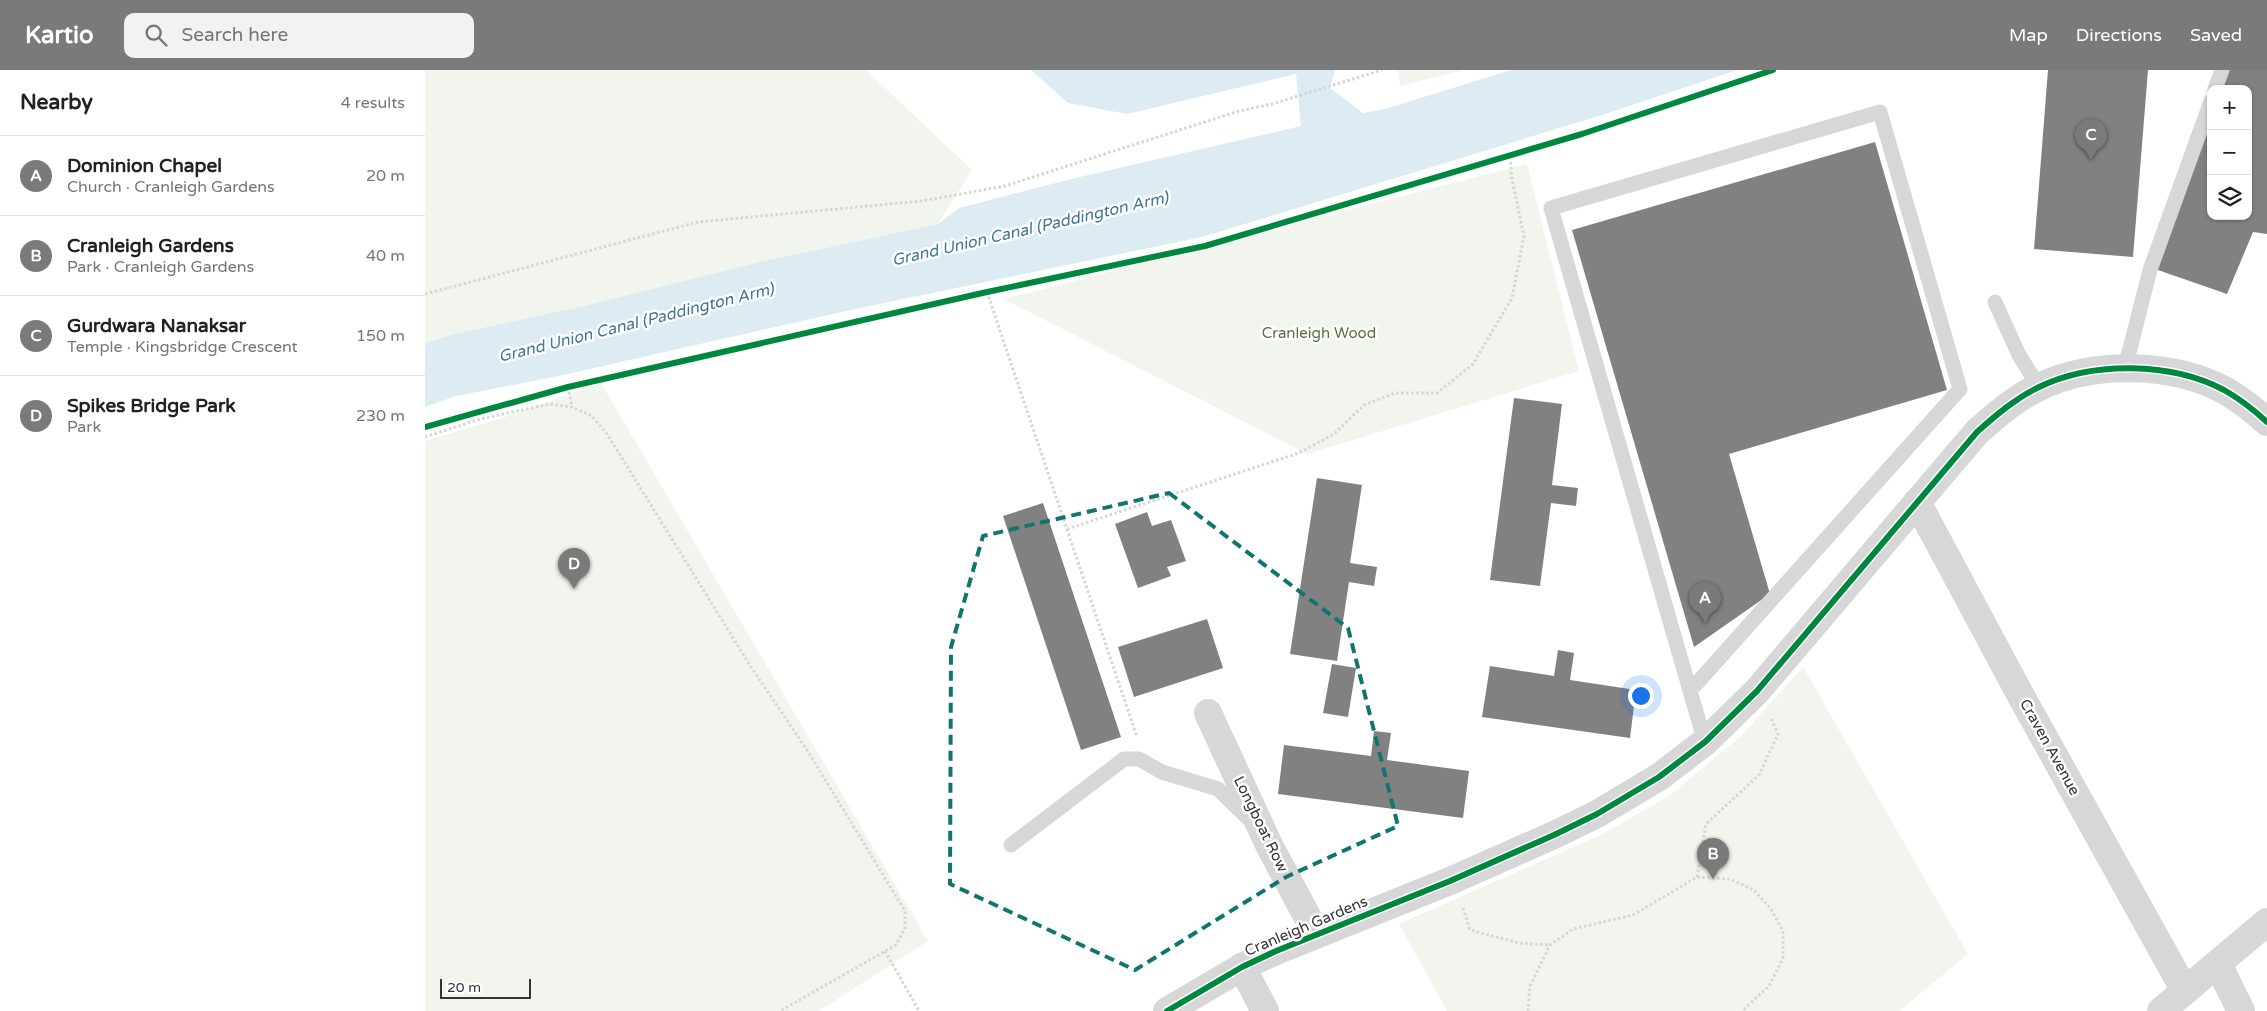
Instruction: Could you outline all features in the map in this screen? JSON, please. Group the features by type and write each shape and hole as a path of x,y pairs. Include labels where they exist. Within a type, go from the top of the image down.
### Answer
{"street":[{"name":"Cranleigh Gardens","path":"1167,1011 1242,968 1317,933 1450,881 1597,814 1659,777 1705,742 1757,691 1977,432 1995,415 2039,387 2082,373 2125,368 2168,372 2224,390 2249,406 2267,422"},
{"name":"Craven Avenue","path":"1917,502 2021,696 2185,991"},
{"name":"Longboat Row","path":"1208,713 1269,845 1317,933"},
{"path":"2161,1011 2267,922"},
{"path":"2218,964 2241,1011"},
{"path":"1242,968 1265,1011"}],"lane":[{"path":"2216,85 2222,70"},
{"path":"2125,368 2151,270 2207,111"},
{"path":"1690,691 1960,389 1880,112 1551,208 1690,691 1705,742"},
{"path":"1995,302 2019,355 2039,387"},
{"path":"1011,845 1124,759 1139,759 1162,772 1218,789 1242,810 1269,845"}],"path":[{"path":"425,294 698,222 922,201 1005,186 1239,111 1272,104 1382,70"},
{"path":"1500,158 1519,153"},
{"path":"1067,529 1299,454 1335,434 1364,405 1395,393 1437,393 1473,364 1512,298 1524,236 1512,180 1510,156"},
{"path":"978,294 997,290"},
{"path":"987,292 1146,762"},
{"path":"558,390 577,385"},
{"path":"568,387 573,408"},
{"path":"425,437 480,419 550,404 573,408 592,416 607,434 751,667 807,750 905,911 905,928 895,945 885,952 780,1011"},
{"path":"453,419 492,408"},
{"path":"1697,877 1706,824 1759,775 1778,734 1757,691"},
{"path":"1528,1011 1530,986 1550,945 1573,929 1633,915 1697,877 1730,879 1754,890 1771,909 1783,931 1783,958 1769,986 1742,1011"},
{"path":"1450,881 1465,912 1470,930 1519,943 1550,945"},
{"path":"885,952 919,1011"}],"highlighted area":[{"path":"1169,493 1348,628 1398,826 1286,877 1135,970 950,884 951,647 983,536"}],"green space":[{"path":"425,70 866,70 972,170 938,224 764,261 584,306 454,334 425,343"},
{"path":"1398,70 1464,70 1400,86"},
{"name":"Cranleigh Wood","path":"1527,164 1579,371 1307,454 1004,299"},
{"path":"601,383 928,941 819,1011 425,1011 425,441 505,417"},
{"path":"1803,667 1968,954 1899,1011 1447,1011 1399,924 1603,834 1670,795 1741,736"}],"water":[{"name":"Grand Union Canal (Paddington Arm)","path":"1031,70 1335,70 1330,88 1363,113 1385,109 1511,70 1737,70 1602,115 1202,237 855,309 559,376 456,396 425,407 425,343 454,334 584,306 764,261 938,224 959,208 1071,179 1301,126 1296,74 1127,114 1068,103"}],"building":[{"path":"2048,70 2148,70 2133,257 2034,249"},
{"path":"2226,70 2267,70 2267,234 2253,232 2227,294 2155,269 2207,125 2207,220 2252,220 2252,85 2221,85"},
{"path":"1875,142 1947,390 1729,454 1770,594 1694,647 1572,230"},
{"path":"1514,398 1562,404 1552,485 1578,488 1576,506 1551,503 1540,586 1490,580"},
{"path":"1317,478 1362,485 1350,563 1377,567 1374,586 1349,582 1337,661 1290,654"},
{"path":"1043,503 1121,737 1081,750 1003,516"},
{"path":"1147,512 1152,526 1171,520 1186,561 1167,567 1171,576 1138,588 1115,524"},
{"path":"1207,619 1223,668 1134,697 1118,647"},
{"path":"1558,650 1574,653 1570,680 1636,690 1630,738 1482,717 1490,666 1554,676"},
{"path":"1332,664 1356,668 1348,717 1323,713"},
{"path":"1374,731 1391,733 1387,760 1469,771 1463,818 1278,794 1284,745 1371,756"}],"cycle path":[{"path":"425,427 568,387 987,292 1205,246 1582,134 1773,70"},
{"path":"1167,1011 1242,967 1276,951 1450,881 1554,835 1597,814 1659,777 1705,742 1757,691 1977,432 1991,419 2031,391 2060,379 2083,373 2107,369 2132,368 2156,370 2180,374 2224,390 2247,405 2267,422"}],"place":[{"name":"Gurdwara Nanaksar","path":"2091,160"},
{"name":"Spikes Bridge Park","path":"574,589"},
{"name":"Dominion Chapel","path":"1705,623"},
{"name":"Cranleigh Gardens","path":"1713,879"}]}
